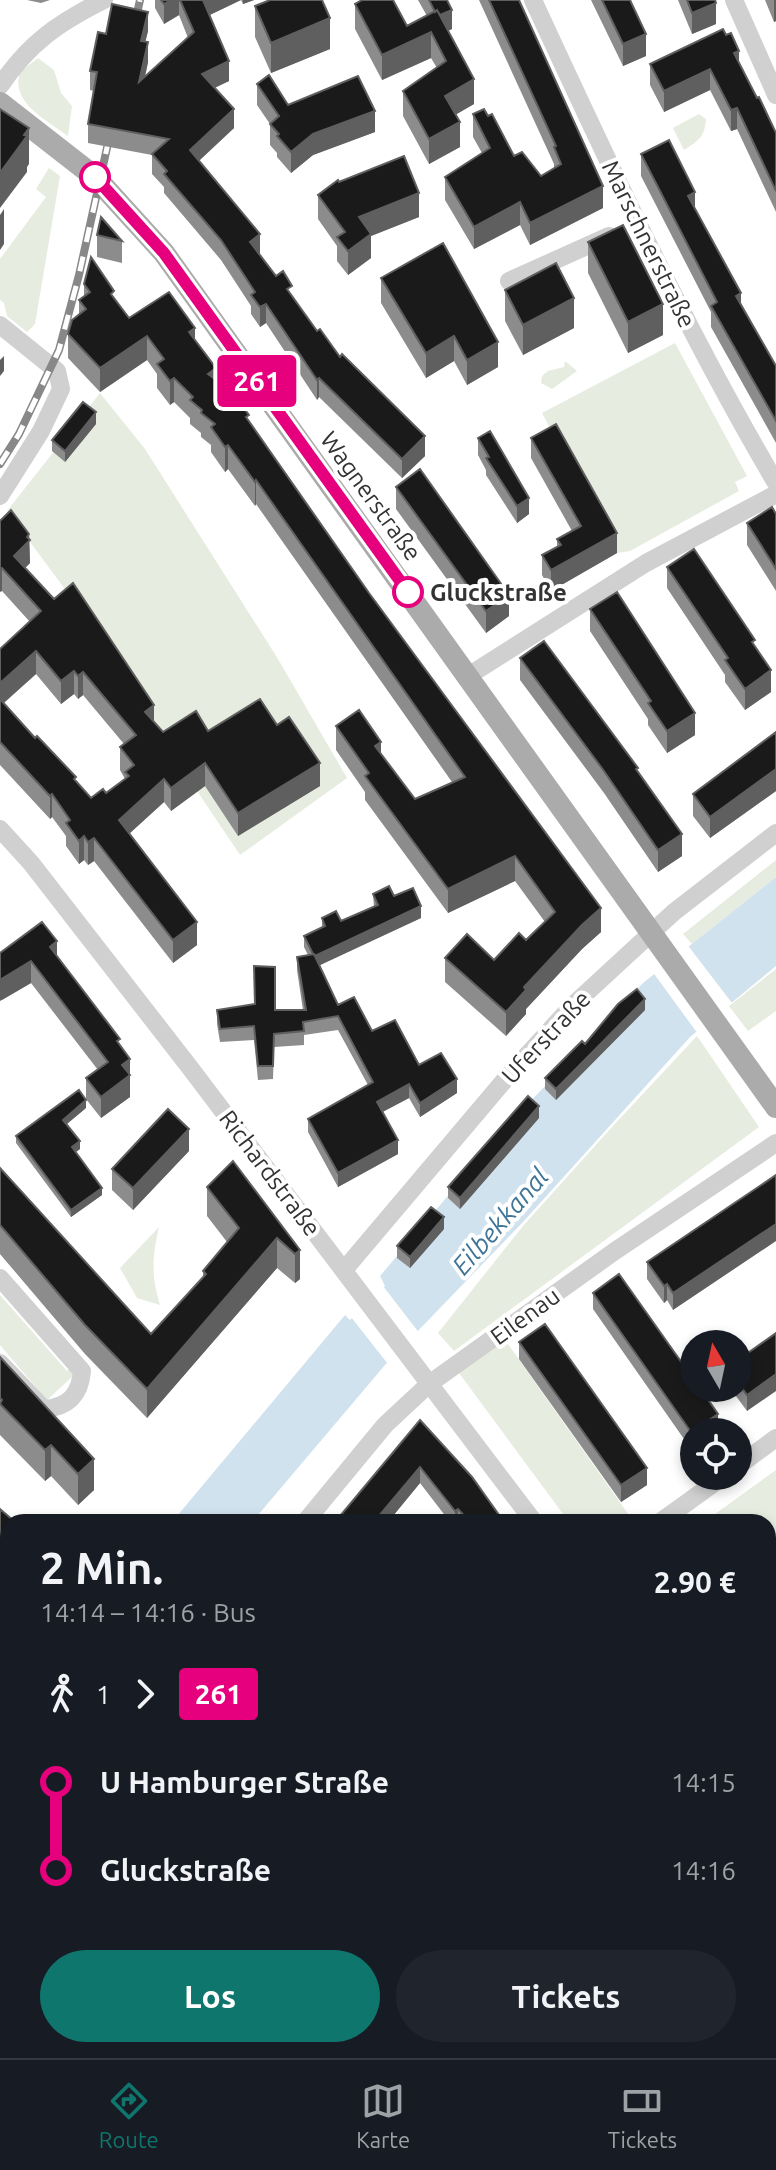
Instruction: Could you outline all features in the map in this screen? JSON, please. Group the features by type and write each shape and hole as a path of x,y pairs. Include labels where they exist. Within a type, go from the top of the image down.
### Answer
{"main road":[{"name":"Wagnerstraße","path":"0,103 95,177 164,253 776,1107"}],"street":[{"path":"0,86 31,45 55,26 104,0"},
{"name":"Marschnerstraße","path":"533,0 637,223 726,397 776,483"},
{"path":"734,0 776,95"},
{"path":"509,281 637,223"},
{"path":"0,325 57,371 61,389 41,431 0,496"},
{"path":"468,676 646,563 776,494"},
{"name":"Richardstraße","path":"0,829 31,863 528,1514"},
{"name":"Uferstraße","path":"344,1270 508,1076 572,1006 719,876 776,833"},
{"name":"Eilenau","path":"312,1514 385,1425 429,1384 615,1251 776,1143"},
{"path":"0,1278 82,1371 81,1386 73,1398 60,1407 44,1409 0,1363"},
{"path":"752,1456 776,1438"},
{"path":"671,1514 705,1490"}],"shaded area":[{"path":"38,58 54,70 61,93 72,106 68,136 32,110 20,93 20,72"},
{"path":"699,114 706,119 704,130 697,141 684,150 673,128"},
{"path":"49,168 60,176 35,324 27,332 7,316 4,303 0,300 0,259 46,197 36,189"},
{"path":"675,343 747,476 735,482 739,491 630,551 617,553 542,413"},
{"path":"565,361 577,371 552,389 541,383 542,376 564,367"},
{"path":"100,393 145,449 278,659 347,778 240,855 76,604 7,511"},
{"path":"776,860 776,877 692,944 683,934"},
{"path":"776,969 776,1011 748,1031 729,1006"},
{"path":"697,1036 759,1127 454,1351 438,1333 523,1226"},
{"path":"159,1227 154,1266 160,1305 137,1298 120,1268"},
{"path":"0,1295 67,1371 71,1367 76,1373 43,1404 37,1398 40,1392 0,1345"},
{"path":"503,1337 628,1514 563,1514 456,1369"},
{"path":"776,1470 776,1514 715,1514"}],"water":[{"name":"Eilbekkanal","path":"776,877 776,966 690,1037 523,1222 385,1365 259,1514 179,1514 345,1315 350,1320 385,1286 380,1276 507,1126 643,983"}],"pier":[{"path":"686,943 732,1003 698,1034 652,971"},
{"path":"383,1286 420,1334 388,1364 351,1317"}],"building":[{"path":"180,0 203,0 229,61 202,74 234,109 190,150 260,234 250,242 276,276 283,271 292,286 287,289 317,331 320,329 340,357 342,354 425,436 402,459 319,378 317,380 266,304 260,307 251,295 255,292 221,240 164,174 167,171 152,154 169,139 88,124 97,72 90,71 98,32 106,34 112,4 148,12 141,41 148,42 139,82 194,32"},
{"path":"270,0 322,0 330,18 271,43 255,6"},
{"path":"362,0 393,0 407,26 437,10 474,79 445,96 460,122 429,139 403,91 446,61 431,32 382,55 355,4"},
{"path":"429,0 447,0 452,10 440,15"},
{"path":"489,0 519,0 603,186 530,223 520,202 474,227 445,177 490,148 473,114 484,109 488,116 492,114 514,156 522,152 541,176 561,164 556,146"},
{"path":"602,0 630,0 646,34 623,44"},
{"path":"687,0 715,0 716,3 692,13"},
{"path":"723,29 726,35 731,33 739,51 734,53 776,133 776,191 737,108 731,110 710,69 664,91 650,64"},
{"path":"269,75 288,105 358,76 375,111 313,134 291,152 270,124 279,116 257,84"},
{"path":"0,109 29,128 24,135 27,136 0,173"},
{"path":"669,140 695,192 688,196 741,293 736,296 776,366 776,421 711,306 717,302 641,154"},
{"path":"404,156 419,193 359,217 371,234 348,251 337,237 345,232 318,195 338,180"},
{"path":"101,217 122,241 97,235"},
{"path":"623,225 663,304 628,322 588,242"},
{"path":"443,243 498,342 467,360 454,336 426,353 381,278"},
{"path":"91,257 114,291 111,294 129,318 169,292 195,328 189,332 216,368 208,374 239,397 237,399 249,415 246,417 369,593 601,908 524,987 526,990 506,1012 445,958 467,934 494,960 519,933 526,940 555,912 515,856 448,889 365,776 369,773 336,726 359,710 381,742 375,746 415,799 465,777 256,480 228,445 225,447 211,427 215,424 190,400 193,397 174,378 170,381 157,364 164,359 147,336 100,368 68,334 72,320 86,309 79,300 90,292 84,284"},
{"path":"556,263 574,298 523,325 505,290"},
{"path":"83,402 96,412 65,451 52,440"},
{"path":"556,424 617,533 551,570 542,555 561,545 557,539 581,526 531,438"},
{"path":"490,431 529,498 517,506 486,458 489,457 478,438"},
{"path":"420,469 509,595 486,611 396,487"},
{"path":"772,507 776,514 776,569 747,523"},
{"path":"11,510 30,540 14,556 54,599 73,583 154,705 145,712 163,732 196,711 208,731 260,699 277,725 289,717 320,763 238,813 205,763 171,788 164,779 119,820 197,922 173,940 94,838 88,842 84,836 79,841 66,823 70,820 52,794 50,796 0,742 0,699 76,777 74,779 91,798 103,789 106,793 129,776 125,772 134,765 120,747 136,735 83,672 78,676 74,671 61,681 36,651 0,683 0,649 41,611 0,569 0,521"},
{"path":"694,549 755,640 752,642 771,670 745,689 667,567"},
{"path":"617,592 695,713 667,731 648,703 651,701 590,609"},
{"path":"544,641 638,768 682,834 658,850 520,658"},
{"path":"776,732 776,769 710,817 693,794"},
{"path":"389,886 394,896 413,888 421,906 315,956 313,954 304,936 325,926 322,918 336,911 341,921 378,905 373,894"},
{"path":"42,922 57,941 50,947 120,1039 117,1041 130,1059 122,1065 130,1075 101,1097 86,1078 108,1062 31,961 0,980 0,953"},
{"path":"314,954 338,1005 354,997 372,1031 395,1020 419,1065 441,1053 457,1079 420,1103 409,1084 377,1102 398,1140 338,1173 308,1119 373,1082 338,1016 303,1022 304,1031 274,1034 273,1066 258,1066 254,1026 220,1029 217,1010 255,1004 254,966 275,967 275,1010 306,1010 297,957"},
{"path":"637,989 645,999 556,1089 545,1078 582,1041 585,1044 618,1004"},
{"path":"79,1090 86,1100 63,1120 80,1141 72,1147 102,1188 71,1210 16,1136"},
{"path":"528,1096 539,1106 460,1198 448,1187"},
{"path":"168,1109 189,1129 133,1188 112,1169"},
{"path":"233,1161 300,1250 295,1254 277,1238 147,1389 85,1325 0,1225 0,1168 151,1334 206,1274 203,1271 239,1228 207,1187"},
{"path":"776,1175 776,1224 673,1293 667,1284 664,1286 647,1262"},
{"path":"431,1207 444,1217 410,1257 397,1246"},
{"path":"619,1274 680,1360 680,1402 710,1402 718,1414 712,1418 681,1418 593,1293"},
{"path":"545,1324 647,1468 621,1485 519,1342"},
{"path":"776,1333 776,1374 752,1391 752,1350"},
{"path":"0,1357 94,1459 78,1474 51,1445 45,1450 0,1404"},
{"path":"420,1420 472,1477 498,1514 463,1514 458,1509 455,1511 420,1467 381,1514 342,1514"}],"railway":[{"path":"133,31 140,0"},
{"path":"0,464 19,434 59,350 112,125"}],"bus line":[{"name":"261","path":"95,177 164,253 408,592"}],"place":[{"name":"Gluckstraße","path":"408,592"}]}
